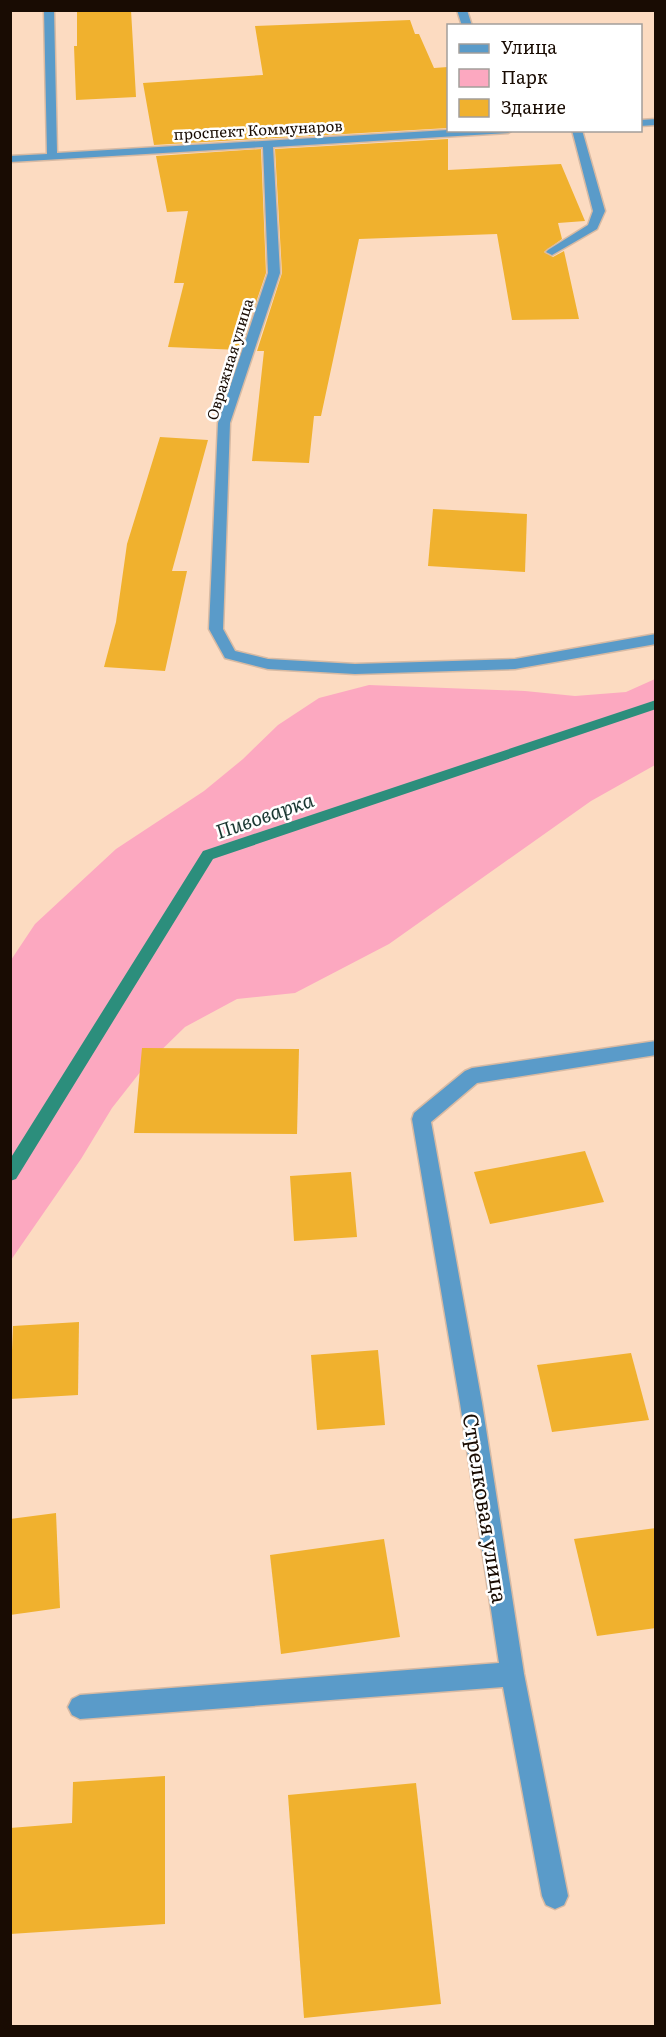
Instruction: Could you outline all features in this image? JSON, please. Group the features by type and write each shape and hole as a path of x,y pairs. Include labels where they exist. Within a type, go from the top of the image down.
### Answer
{"street":[{"path":"49,10 52,156"},
{"name":"проспект Коммунаров","path":"10,159 471,132"},
{"path":"552,252 593,227 599,211 578,132"},
{"name":"Овражная улица","path":"268,143 274,273 224,423 216,629 230,655 268,664 356,669 503,664 656,639"},
{"name":"Стрелковая улица","path":"555,1896 512,1674 471,1403 421,1119 472,1076 656,1048"},
{"path":"80,1707 512,1674"}],"green space":[{"path":"655,679 655,765 591,801 389,944 295,993 237,999 185,1027 145,1066 112,1108 81,1159 11,1260 11,960 35,924 116,849 204,791 243,759 278,725 319,698 369,685 525,691 575,696 626,692"}],"building":[{"path":"77,10 131,10 136,97 76,100 74,46 77,46"},
{"path":"410,20 434,68 447,67 447,128 154,145 143,83 263,75 255,26"},
{"path":"448,139 448,170 561,164 585,221 558,223 562,239 544,252 553,257 564,251 579,319 512,320 497,234 359,239 321,416 314,416 309,463 252,461 264,351 257,351 282,273 275,149"},
{"path":"261,149 266,273 240,350 168,347 184,283 174,283 188,211 167,212 156,156"},
{"path":"160,437 208,440 172,571 187,571 165,671 104,667 116,622 127,544"},
{"path":"433,509 527,514 525,572 428,566"},
{"path":"142,1048 299,1049 297,1134 134,1133"},
{"path":"585,1151 604,1202 490,1224 474,1172"},
{"path":"351,1172 357,1237 294,1241 290,1176"},
{"path":"79,1322 78,1395 10,1399 13,1326"},
{"path":"378,1350 385,1425 317,1430 311,1355"},
{"path":"631,1353 649,1420 552,1432 537,1365"},
{"path":"56,1513 60,1608 10,1615 10,1519"},
{"path":"656,1528 656,1628 597,1636 574,1539"},
{"path":"384,1539 400,1637 281,1654 270,1555"},
{"path":"165,1776 165,1924 10,1934 10,1828 72,1823 73,1782"},
{"path":"416,1783 441,2004 304,2018 288,1795"}],"waterway":[{"name":"Пивоварка","path":"10,1174 208,855 656,704"}]}
